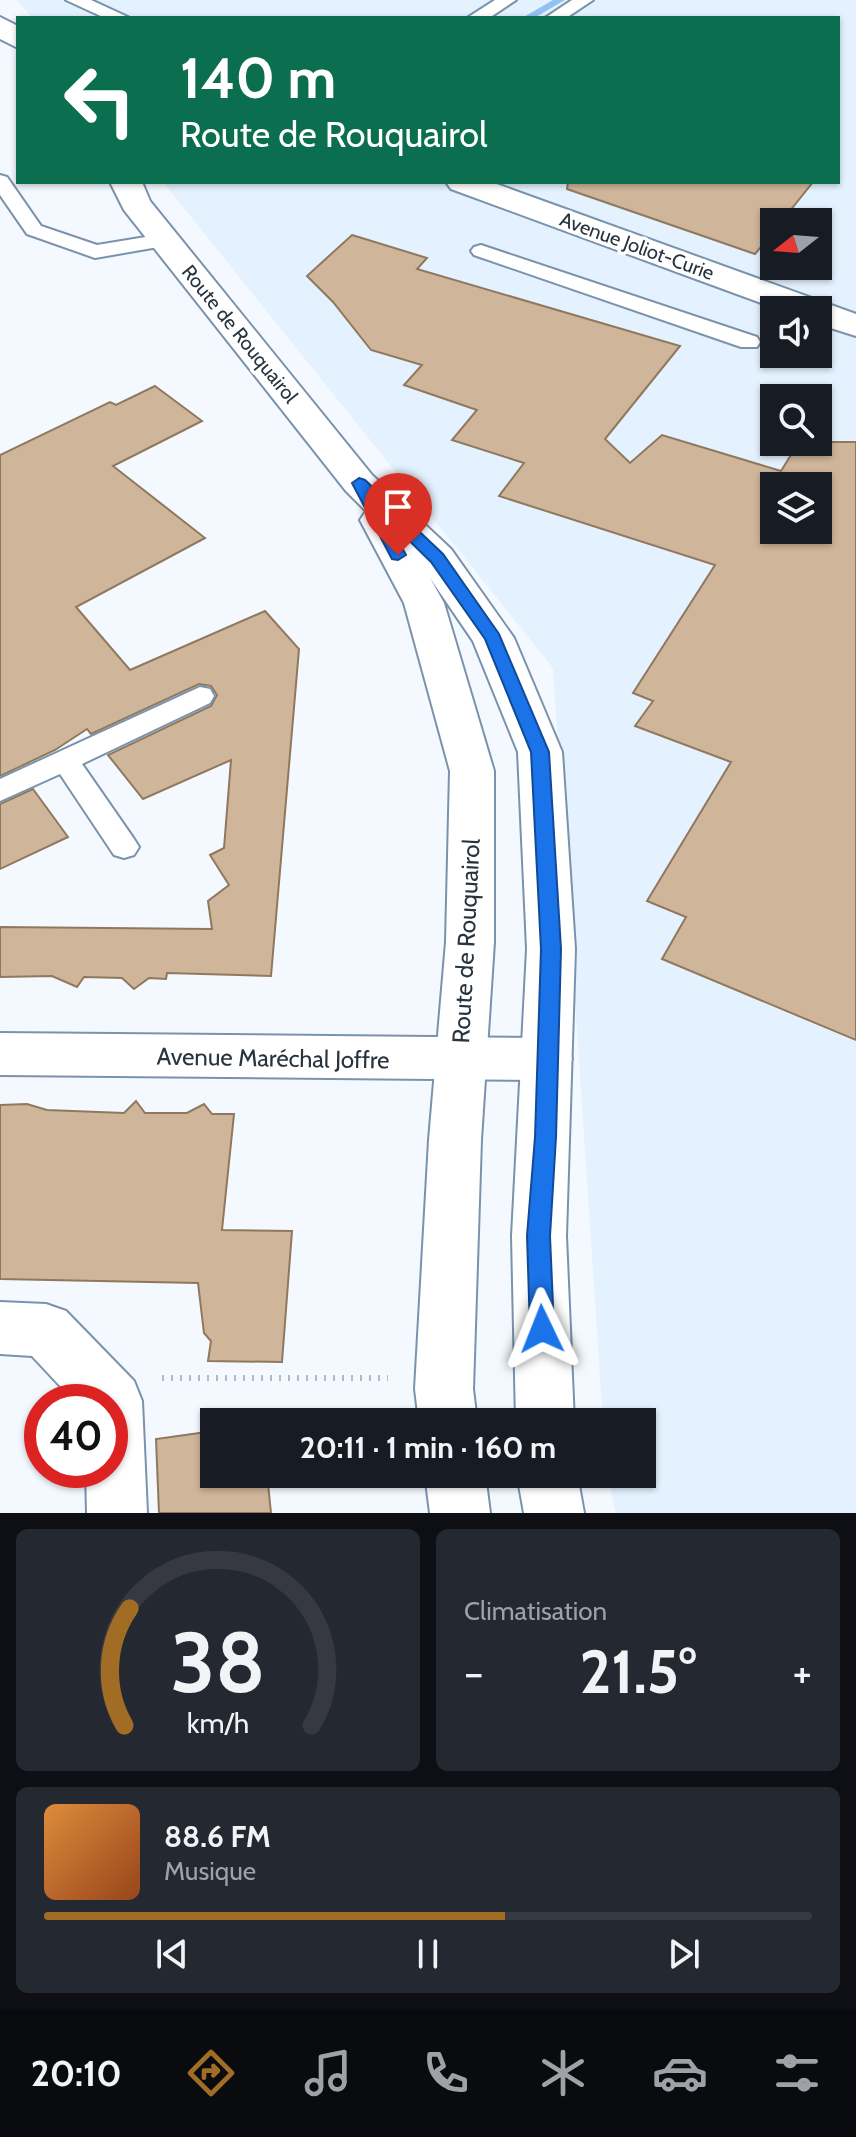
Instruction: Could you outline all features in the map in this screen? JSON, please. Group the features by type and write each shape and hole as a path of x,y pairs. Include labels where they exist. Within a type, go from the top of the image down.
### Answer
{"street":[{"path":"0,25 16,38"},
{"name":"Route de Rouquairol","path":"127,184 135,203 359,483 437,558 493,638 540,752 551,949 539,1236 545,1408"},
{"name":"Avenue Joliot-Curie","path":"467,184 774,296"},
{"path":"832,317 856,326"},
{"name":"Route de Rouquairol","path":"359,483 424,603 472,771 470,942 460,1060 444,1389 446,1408"},
{"name":"Avenue Maréchal Joffre","path":"0,1054 547,1059"},
{"path":"0,1328 46,1330 96,1384"},
{"path":"116,1488 117,1513"},
{"path":"457,1488 460,1513"},
{"path":"550,1488 554,1513"}],"lane":[{"path":"75,0 116,16"},
{"path":"479,16 507,0"},
{"path":"557,16 584,0"},
{"path":"0,181 34,230 95,252 164,240"},
{"path":"481,251 749,342"},
{"path":"0,791 200,696"},
{"path":"65,760 124,847"}],"path":[{"path":"120,1384 149,1378 397,1379"}],"shaded area":[{"path":"17,0 856,0 856,1513 616,1513 610,1488 656,1488 656,1408 602,1408 553,668 165,184 840,184 840,16 30,16"}],"building":[{"path":"568,184 811,184 792,208 760,208 760,248 755,254 567,189"},
{"path":"352,235 427,258 417,269 680,346 605,439 630,463 662,435 781,471 790,456 832,456 832,442 856,442 856,1040 662,959 686,917 647,901 731,762 635,726 653,701 633,693 715,565 499,496 524,463 452,440 477,410 404,385 422,365 371,350 333,302 307,276"},
{"path":"155,386 202,421 113,466 205,538 76,607 130,670 265,611 299,649 271,976 167,973 166,979 149,978 134,989 122,978 84,977 77,987 52,976 0,977 0,927 212,929 208,901 229,885 210,855 224,848 231,760 143,799 108,755 211,706 217,695 211,686 199,684 91,734 87,729 55,750 0,776 0,455 110,402 116,405"},
{"path":"33,789 68,837 0,869 0,804"},
{"path":"136,1101 145,1113 187,1113 204,1104 212,1114 234,1114 222,1230 292,1231 282,1362 208,1361 211,1341 204,1333 198,1283 0,1279 0,1105 27,1104 47,1110 124,1113"},
{"path":"200,1433 200,1488 268,1488 271,1513 159,1513 156,1439"}],"waterway":[{"path":"531,16 560,0"}],"route":[{"path":"398,555 359,483 437,558 493,638 540,752 551,949 539,1236 542,1329"}]}
